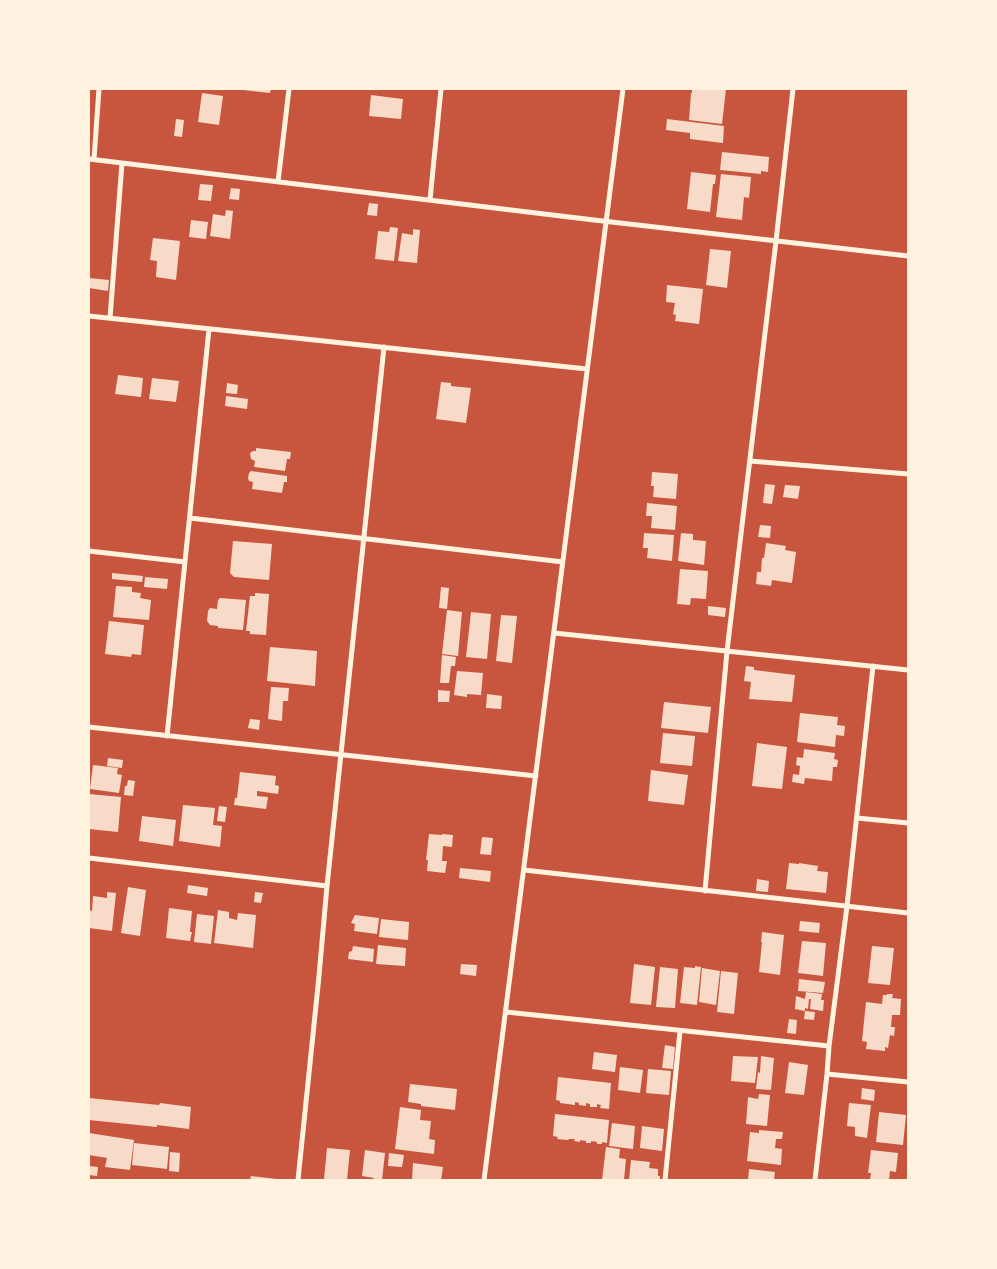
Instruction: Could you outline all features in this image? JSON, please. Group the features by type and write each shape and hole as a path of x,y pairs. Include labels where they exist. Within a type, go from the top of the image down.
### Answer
{"street":[{"path":"99,89 92,159 606,222 908,256"},
{"path":"278,182 289,89"},
{"path":"430,200 441,89"},
{"path":"484,1180 623,89"},
{"path":"705,891 727,651 793,89"},
{"path":"110,318 122,163"},
{"path":"89,316 587,368"},
{"path":"167,736 209,329"},
{"path":"298,1180 319,976 326,886 342,755 384,347"},
{"path":"750,461 908,474"},
{"path":"190,518 563,562"},
{"path":"89,551 185,562"},
{"path":"554,633 908,670"},
{"path":"814,1180 847,906 873,666"},
{"path":"89,727 536,776"},
{"path":"857,818 908,823"},
{"path":"89,858 326,886"},
{"path":"524,870 908,913"},
{"path":"506,1012 829,1046"},
{"path":"664,1180 680,1031"},
{"path":"827,1074 908,1082"}],"building":[{"path":"243,89 271,89 270,93"},
{"path":"692,89 726,89 722,124 689,120"},
{"path":"202,93 223,96 219,125 198,122"},
{"path":"371,95 403,99 401,119 369,116"},
{"path":"176,119 184,120 182,137 174,136"},
{"path":"667,119 724,126 723,143 690,139 690,133 666,130"},
{"path":"722,152 769,157 768,172 761,171 761,174 720,170"},
{"path":"691,172 716,175 715,184 713,184 710,212 687,209"},
{"path":"721,174 751,177 749,198 744,197 742,220 716,217"},
{"path":"200,184 213,185 211,201 198,200"},
{"path":"231,188 240,189 239,200 229,199"},
{"path":"369,203 378,204 377,216 367,215"},
{"path":"226,210 233,211 230,239 210,236 213,214 225,216"},
{"path":"191,220 208,222 206,239 189,237"},
{"path":"390,227 398,228 394,261 375,259 378,231 389,232"},
{"path":"413,229 420,230 417,263 398,261 402,233 413,235"},
{"path":"153,238 180,241 176,280 156,277 157,261 150,260"},
{"path":"710,249 731,251 727,288 706,285"},
{"path":"89,278 109,280 108,291 89,288"},
{"path":"667,285 703,289 699,324 675,321 676,315 673,314 675,303 666,302"},
{"path":"118,375 143,378 141,397 115,394"},
{"path":"152,378 179,381 176,402 149,399"},
{"path":"441,382 451,383 451,386 471,388 466,423 436,419"},
{"path":"227,383 238,385 237,394 226,393"},
{"path":"226,396 248,399 247,409 225,406"},
{"path":"256,448 291,452 290,459 287,459 285,471 254,467 255,461 251,459 250,453 256,451"},
{"path":"251,471 287,476 287,482 284,482 282,493 252,489 253,482 249,481 248,478"},
{"path":"652,472 678,474 676,499 653,497 654,486 651,486"},
{"path":"765,484 775,485 772,504 763,503"},
{"path":"785,485 800,486 798,499 783,497"},
{"path":"647,503 677,506 675,530 651,528 652,516 646,516"},
{"path":"760,525 771,526 770,538 758,537"},
{"path":"644,533 674,535 672,561 647,558 648,548 643,548"},
{"path":"681,533 693,534 693,540 706,541 704,565 678,561"},
{"path":"233,541 272,544 269,580 234,577 230,573"},
{"path":"766,543 786,546 785,550 796,552 792,583 772,580 771,586 756,584 757,572 761,572"},
{"path":"680,569 708,571 706,599 691,598 690,605 677,604"},
{"path":"112,573 143,576 142,582 112,579"},
{"path":"145,577 168,579 167,589 144,587"},
{"path":"116,586 132,587 132,592 141,593 140,598 151,600 149,620 113,617"},
{"path":"441,587 449,588 447,609 439,608"},
{"path":"255,593 269,594 266,635 250,634 250,631 246,631 250,596 255,596"},
{"path":"220,598 246,600 243,630 218,628 218,626 210,625 207,621 208,611 210,608 217,609"},
{"path":"708,606 726,608 725,617 708,615"},
{"path":"447,610 462,612 458,656 442,654"},
{"path":"471,612 491,614 487,659 466,657"},
{"path":"501,615 517,616 512,663 496,661"},
{"path":"109,621 144,625 141,655 132,654 131,657 105,654"},
{"path":"270,647 317,651 315,686 267,681"},
{"path":"442,655 456,657 455,666 451,666 449,683 440,683"},
{"path":"746,666 754,667 754,670 795,675 792,702 749,699 751,682 744,681"},
{"path":"457,671 483,673 481,695 467,694 467,697 454,695"},
{"path":"271,687 289,688 288,701 283,701 282,721 268,719"},
{"path":"438,690 450,691 449,702 438,702"},
{"path":"487,694 502,696 501,709 486,708"},
{"path":"664,702 711,707 708,733 661,728"},
{"path":"800,713 838,717 837,725 845,726 844,736 836,735 835,747 797,742"},
{"path":"250,719 260,720 259,730 248,728"},
{"path":"663,733 695,736 692,766 660,763"},
{"path":"757,743 787,747 782,789 752,786"},
{"path":"804,749 835,753 834,759 838,760 837,767 833,767 832,781 805,778 804,784 792,782 793,774 799,775 800,766 796,765 797,757 803,758"},
{"path":"108,758 123,760 122,768 107,766"},
{"path":"93,765 118,768 117,774 122,775 119,793 90,789"},
{"path":"651,770 688,775 684,805 648,801"},
{"path":"240,772 276,776 275,785 279,786 278,794 257,791 257,796 268,797 266,809 234,805 235,798 237,798"},
{"path":"128,780 135,781 133,796 124,795"},
{"path":"89,794 121,797 118,832 89,829"},
{"path":"183,805 215,808 213,825 222,826 220,847 179,841"},
{"path":"219,806 227,807 225,822 217,821"},
{"path":"142,816 176,820 173,846 139,841"},
{"path":"429,834 453,835 452,847 443,846 442,861 447,861 445,873 427,871 428,860 426,860"},
{"path":"482,837 493,838 491,855 480,854"},
{"path":"789,863 818,866 817,871 828,872 826,893 786,889"},
{"path":"460,868 491,871 490,882 459,878"},
{"path":"757,879 769,881 768,892 756,891"},
{"path":"188,885 208,888 207,896 187,893"},
{"path":"128,887 146,890 140,936 121,933"},
{"path":"107,892 116,893 112,931 89,928 89,910 92,911 93,896 107,898"},
{"path":"255,892 263,893 261,903 254,902"},
{"path":"169,908 192,911 190,941 166,938"},
{"path":"218,910 229,912 229,918 237,920 238,913 256,915 253,948 214,943"},
{"path":"197,914 214,916 211,944 194,942"},
{"path":"355,915 379,918 377,934 354,931 355,924 351,923"},
{"path":"381,919 409,922 408,940 379,937"},
{"path":"800,921 820,923 819,933 799,931"},
{"path":"762,932 784,935 780,975 759,972"},
{"path":"802,941 826,943 823,976 798,973"},
{"path":"378,945 406,948 405,966 376,964"},
{"path":"353,946 374,949 373,962 348,959 349,952 352,951"},
{"path":"872,946 894,948 890,985 868,983"},
{"path":"461,964 477,965 476,976 460,974"},
{"path":"634,964 655,967 651,1005 630,1003"},
{"path":"695,966 701,967 697,1005 680,1003 684,967 695,968"},
{"path":"660,967 678,969 675,1008 656,1007"},
{"path":"702,968 720,971 716,1005 699,1002"},
{"path":"721,971 738,973 734,1014 717,1012"},
{"path":"799,979 825,982 823,993 798,991"},
{"path":"806,992 822,994 821,1000 824,1000 823,1011 810,1009 811,999 809,999 808,1009 805,1008 805,1011 795,1009 796,996 805,999"},
{"path":"893,994 892,998 901,999 900,1015 892,1015 891,1027 895,1027 894,1036 890,1035 888,1048 885,1047 885,1051 866,1049 867,1042 862,1041 866,1002 882,1004 883,995"},
{"path":"805,1011 815,1012 814,1020 804,1019"},
{"path":"789,1019 797,1020 796,1034 787,1033"},
{"path":"665,1045 675,1047 673,1069 662,1068"},
{"path":"594,1052 617,1055 615,1072 592,1069"},
{"path":"733,1056 758,1057 755,1083 731,1081"},
{"path":"761,1056 774,1058 771,1090 756,1089 758,1072 760,1073"},
{"path":"789,1062 808,1065 804,1095 785,1093"},
{"path":"620,1067 643,1070 640,1093 618,1090"},
{"path":"648,1069 671,1071 669,1095 646,1093"},
{"path":"558,1077 611,1083 609,1109 600,1108 601,1105 597,1104 597,1107 590,1107 590,1104 586,1103 586,1106 575,1102 575,1105 560,1103 560,1101 556,1100"},
{"path":"410,1084 457,1089 455,1110 421,1106 421,1104 408,1102"},
{"path":"862,1088 875,1090 874,1101 861,1099"},
{"path":"759,1094 770,1095 767,1126 746,1124 748,1097 758,1099"},
{"path":"89,1098 191,1107 189,1129 89,1120"},
{"path":"849,1103 871,1105 867,1138 855,1136 855,1127 847,1126"},
{"path":"400,1107 421,1110 420,1120 431,1121 429,1139 435,1140 434,1154 395,1149"},
{"path":"879,1112 906,1115 903,1145 876,1142"},
{"path":"555,1114 609,1120 607,1143 597,1144 597,1142 591,1141 591,1143 586,1143 586,1141 580,1140 580,1142 574,1141 575,1139 557,1139 558,1137 553,1136"},
{"path":"612,1123 635,1126 633,1149 609,1146"},
{"path":"642,1126 664,1129 662,1151 640,1148"},
{"path":"759,1130 783,1132 782,1139 776,1139 775,1148 782,1149 781,1165 747,1161 750,1132 759,1133"},
{"path":"89,1133 134,1140 130,1170 105,1167 107,1158 89,1155"},
{"path":"134,1143 169,1147 167,1169 132,1165"},
{"path":"606,1147 620,1149 619,1158 626,1159 624,1180 602,1180"},
{"path":"327,1148 350,1150 347,1180 324,1179"},
{"path":"365,1150 385,1153 382,1180 373,1180 374,1178 362,1176"},
{"path":"871,1150 898,1153 896,1172 890,1171 889,1180 870,1180 871,1173 868,1173"},
{"path":"170,1152 180,1153 179,1172 169,1171"},
{"path":"389,1153 404,1155 402,1167 388,1166"},
{"path":"631,1160 650,1162 649,1168 658,1169 660,1180 629,1180"},
{"path":"413,1163 443,1167 441,1180 412,1180"},
{"path":"89,1166 98,1167 97,1176 89,1175"},
{"path":"749,1169 775,1172 774,1180 748,1180"},
{"path":"251,1176 277,1179 277,1180 250,1180"}]}
